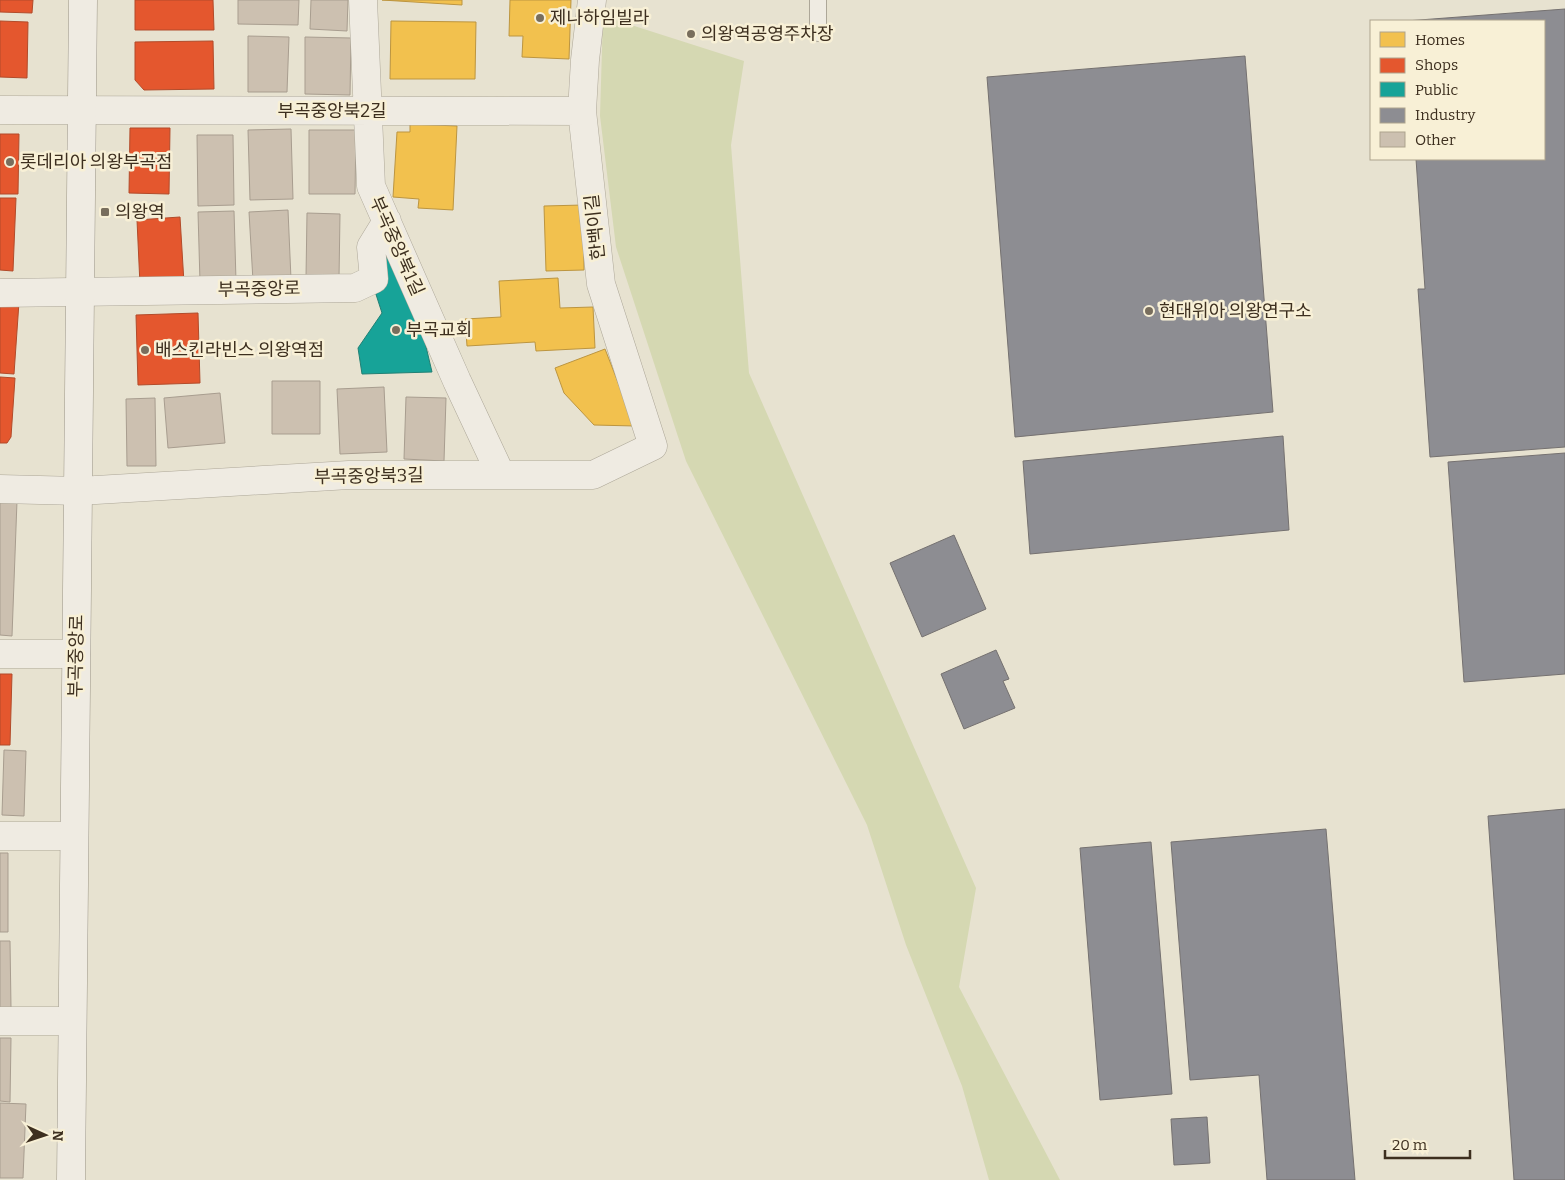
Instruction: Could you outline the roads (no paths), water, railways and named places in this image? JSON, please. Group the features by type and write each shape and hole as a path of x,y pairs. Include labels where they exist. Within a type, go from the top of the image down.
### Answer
{"street":[{"name":"부곡중앙로","path":"71,1180 83,0"},
{"name":"부곡중앙북1길","path":"363,0 371,186 457,381 501,475"},
{"name":"한백이길","path":"592,0 584,60 582,111 601,284 653,446"},
{"name":"부곡중앙북2길","path":"0,110 582,111"},
{"name":"부곡중앙로","path":"80,292 355,288 374,279 371,247 387,221"},
{"path":"0,293 80,292"},
{"name":"부곡중앙북3길","path":"0,489 79,491 349,475 593,475 653,446"},
{"path":"0,654 76,654"},
{"path":"0,836 74,836"},
{"path":"0,1021 72,1021"}],"lane":[{"path":"818,0 818,33"}],"place":[{"name":"제나하임빌라","path":"540,18"},
{"name":"의왕역공영주차장","path":"691,34"},
{"name":"롯데리아 의왕부곡점","path":"10,162"},
{"name":"의왕역","path":"105,212"},
{"name":"현대위아 의왕연구소","path":"1149,311"},
{"name":"부곡교회","path":"396,330"},
{"name":"배스킨라빈스 의왕역점","path":"145,350"}]}
